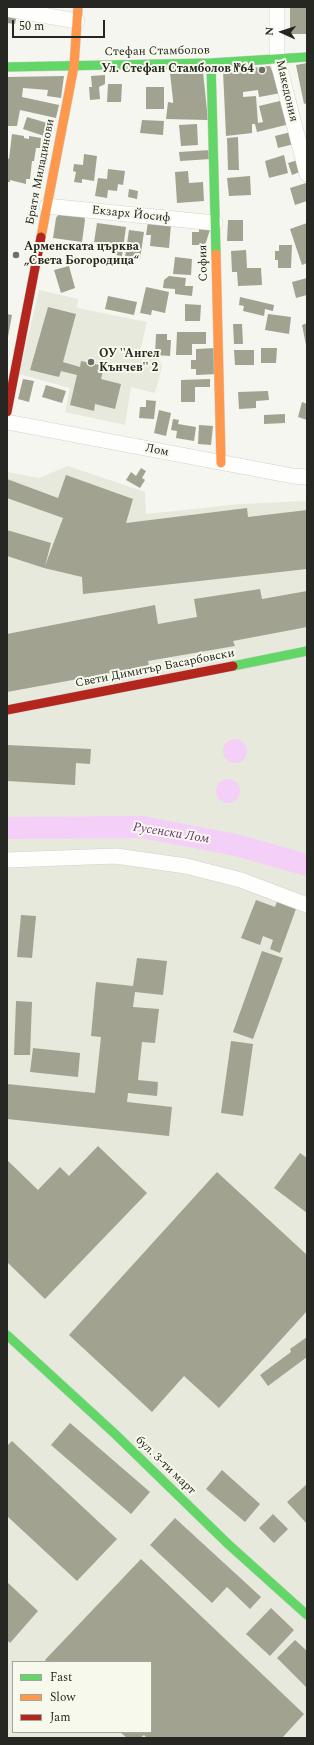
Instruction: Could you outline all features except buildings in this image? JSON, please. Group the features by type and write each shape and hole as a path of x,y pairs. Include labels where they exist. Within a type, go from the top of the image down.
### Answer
{"street":[{"name":"Македония","path":"277,7 277,58 307,174"},
{"path":"7,9 77,14"},
{"name":"Братя Миладинови","path":"7,412 74,66 77,14"},
{"name":"Стефан Стамболов","path":"7,67 211,63 307,57"},
{"name":"София","path":"211,63 221,463"},
{"name":"Екзарх Йосиф","path":"47,206 215,223"},
{"name":"Лом","path":"7,422 221,463 293,476 307,477"},
{"name":"Свети Димитър Басарбовски","path":"7,710 307,651"},
{"path":"7,860 116,856 186,866 241,880 307,905"},
{"name":"бул. 3-ти март","path":"7,1335 114,1433 228,1544 307,1615"}],"shaded area":[{"name":"ОУ ''Ангел Кънчев'' 2","path":"39,290 78,299 77,308 147,322 139,355 158,357 162,367 155,393 131,387 125,425 65,412 70,388 19,374"},
{"path":"68,466 145,492 146,514 240,504 307,501 307,1738 7,1738 7,472 39,478"},
{"path":"230,739 240,739 247,746 247,756 240,763 230,763 223,756 223,746"},
{"path":"228,779 237,782 240,791 237,800 228,803 219,800 216,791 219,782"}],"waterway":[{"name":"Русенски Лом","path":"7,828 142,827 236,845 307,865"}],"traffic: fast":[{"path":"7,67 211,63 307,57"},
{"path":"211,63 216,254"},
{"path":"233,666 307,651"},
{"path":"7,1335 114,1433 228,1544 307,1615"}],"traffic: slow":[{"path":"41,237 74,66 78,7"},
{"path":"216,254 221,463"}],"traffic: jam":[{"path":"7,412 41,237"},
{"path":"7,710 233,666"}],"place":[{"name":"Ул. Стефан Стамболов №64","path":"262,70"},
{"name":"Арменската църква „Света Богородица“","path":"16,255"},
{"name":"ОУ ''Ангел Кънчев'' 2","path":"91,362"}]}
